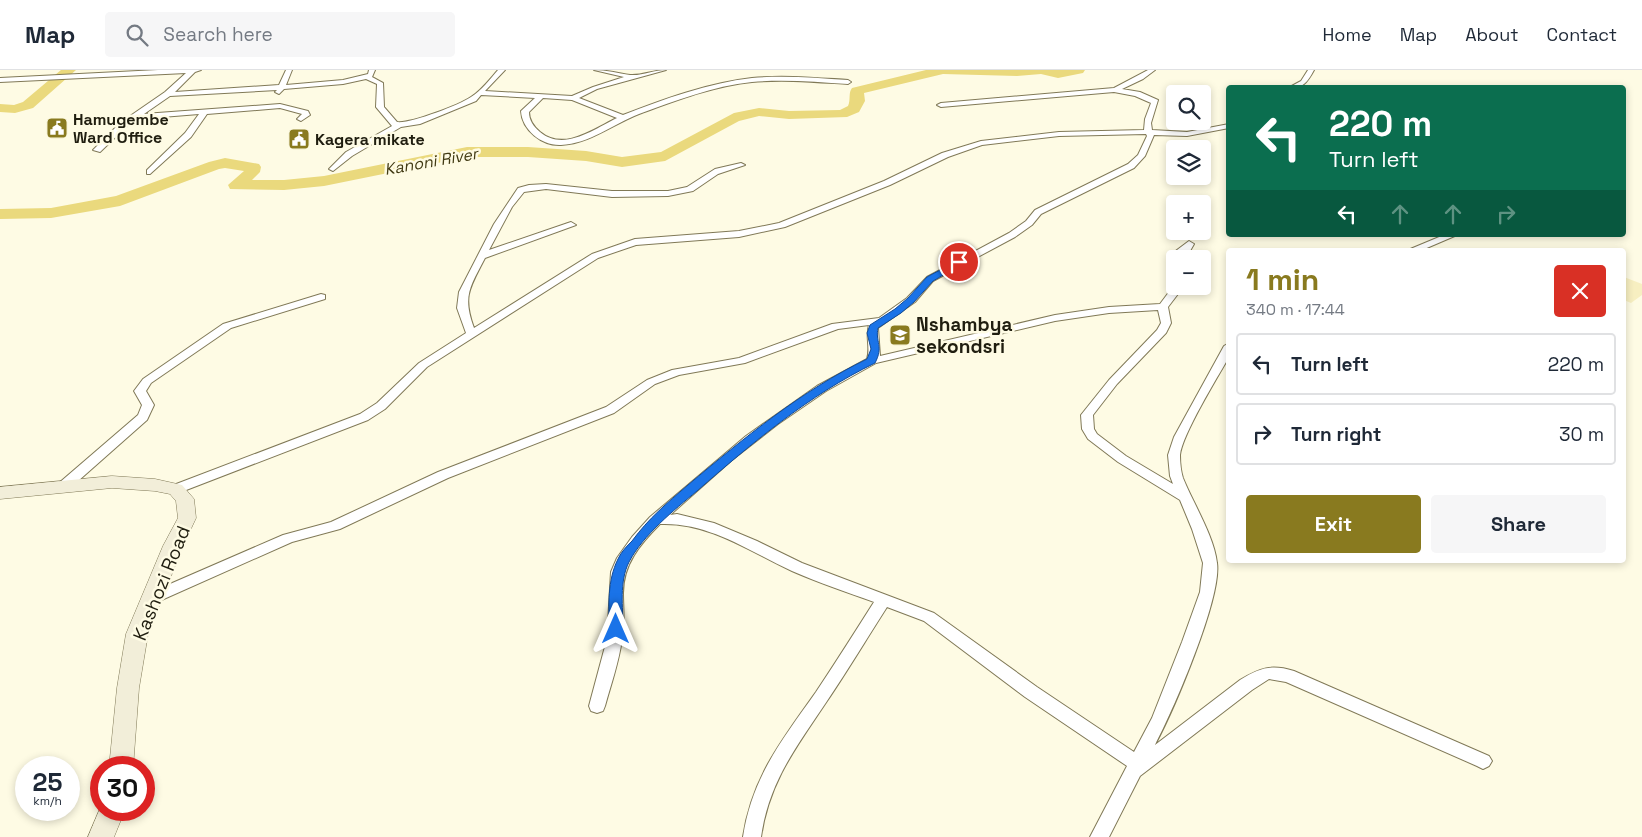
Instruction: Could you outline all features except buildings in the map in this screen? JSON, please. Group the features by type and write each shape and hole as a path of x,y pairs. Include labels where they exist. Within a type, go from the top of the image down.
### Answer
{"main road":[{"path":"0,493 137,481 176,488"},
{"name":"Kashozi Road","path":"122,756 128,688 137,634 187,518 185,499 176,488"},
{"path":"101,837 108,821"}],"street":[{"path":"14,79 52,70"},
{"path":"97,150 133,117 168,94 193,70"},
{"path":"0,80 198,70"},
{"path":"270,107 282,88 289,70"},
{"path":"367,77 372,70"},
{"path":"168,94 282,88 367,77 380,83 380,107 395,124 407,125 466,103 481,93 502,70"},
{"path":"598,70 632,77"},
{"path":"573,98 595,88 663,70"},
{"path":"1114,90 1141,78 1152,70"},
{"path":"1298,85 1304,82 1311,70"},
{"path":"540,97 525,111 524,116 530,126 554,143 580,138 623,118 696,93 752,80 848,82"},
{"path":"872,361 876,349 872,333 873,327 898,311 930,279 1012,235 1029,222 1038,212 1131,166 1142,156 1151,136 1148,132 1147,119 1155,102 1148,97 1114,90 941,105"},
{"path":"481,93 573,98 623,118"},
{"path":"133,117 288,107 302,111 306,115 301,119"},
{"path":"150,172 188,135 204,112"},
{"path":"333,169 349,154 399,125"},
{"path":"176,488 268,455 364,416 381,406 423,365 595,256 614,248 635,242 739,234 782,225 887,183 945,155 981,143 1059,134 1148,132 1187,134 1226,127"},
{"path":"472,333 462,309 462,299 481,256 509,204 521,190 538,187 588,192 674,193 691,189 716,171 741,165"},
{"path":"481,256 571,225"},
{"path":"1418,248 1447,237"},
{"path":"1184,250 1189,244"},
{"path":"1172,295 1163,307 1166,326 1113,382 1087,414 1088,429 1092,436 1122,459 1185,497"},
{"path":"64,486 143,417 148,405 140,391 147,382 227,326 321,298"},
{"path":"597,706 616,629 616,588 618,573 624,559 655,520 747,441 823,387 872,361 1055,318 1109,310 1163,307"},
{"path":"152,598 279,541 334,526 443,475 602,413 651,382 676,372 742,362 836,326 880,321"},
{"path":"1099,837 1137,767 1163,711 1207,592 1210,563 1200,530 1176,476 1174,455 1180,437 1226,352"},
{"path":"655,520 677,519 709,526 752,544 797,567 929,617 1137,767"},
{"path":"752,837 754,823 769,777 793,735 821,697 883,601"},
{"path":"1137,767 1246,686 1269,672 1288,676 1483,761"}],"shaded area":[{"path":"1626,278 1642,284 1642,295 1631,303 1626,301"}],"waterway":[{"name":"Kanoni River","path":"0,108 15,109 28,105 69,70"},
{"name":"Kanoni River","path":"0,214 51,213 120,201 215,165 225,163 253,167 252,172 236,185 284,185 324,181 467,152 528,152 586,156 622,162 665,156 734,117 759,112 789,115 815,113 842,114 854,109 858,101 857,91 943,70 1017,72 1041,70 1058,74 1078,70"}],"place":[{"name":"Hamugembe Ward Office","path":"57,128"},
{"name":"Kagera mikate","path":"299,139"},
{"name":"Nshambya sekondsri","path":"900,335"}],"route":[{"path":"616,629 618,573 624,559 655,520 747,441 823,387 872,361 876,349 872,333 873,327 898,311 930,279 959,262"}]}
